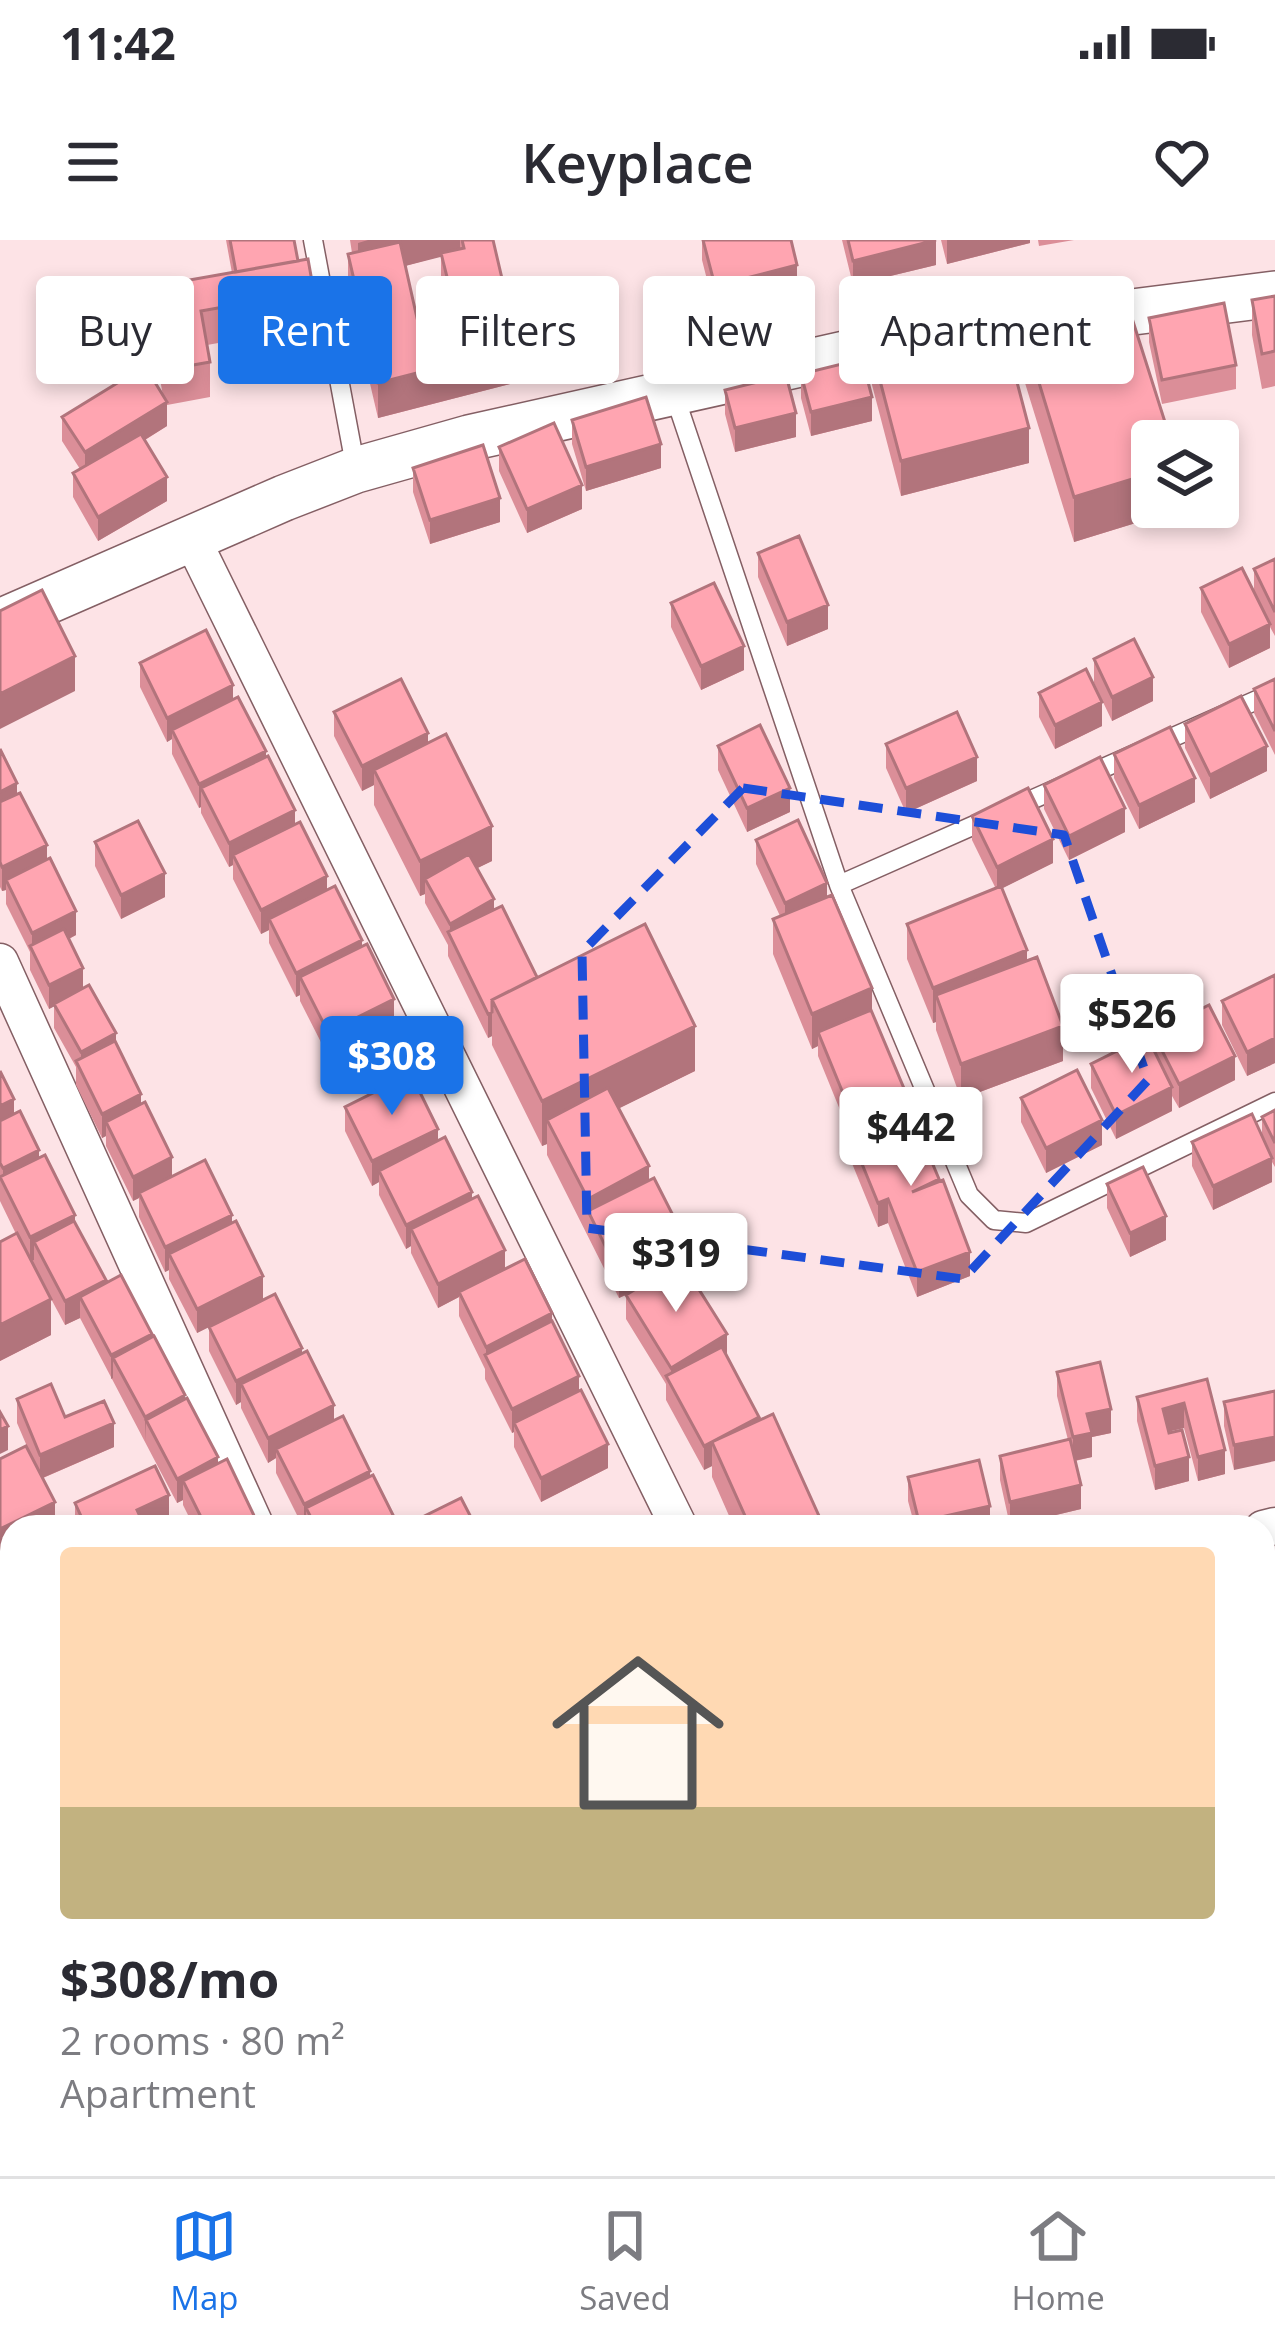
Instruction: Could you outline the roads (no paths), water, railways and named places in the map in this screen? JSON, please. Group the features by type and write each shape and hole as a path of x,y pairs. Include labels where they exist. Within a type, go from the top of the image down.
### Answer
{"street":[{"path":"0,622 190,535 356,470 673,391 903,341 1275,294"},
{"path":"190,535 674,1515"},
{"path":"0,962 251,1515"}],"lane":[{"path":"313,240 356,470"},
{"path":"673,391 839,885 969,1195 994,1220 1026,1223 1275,1102"},
{"path":"839,885 1275,692"}]}
